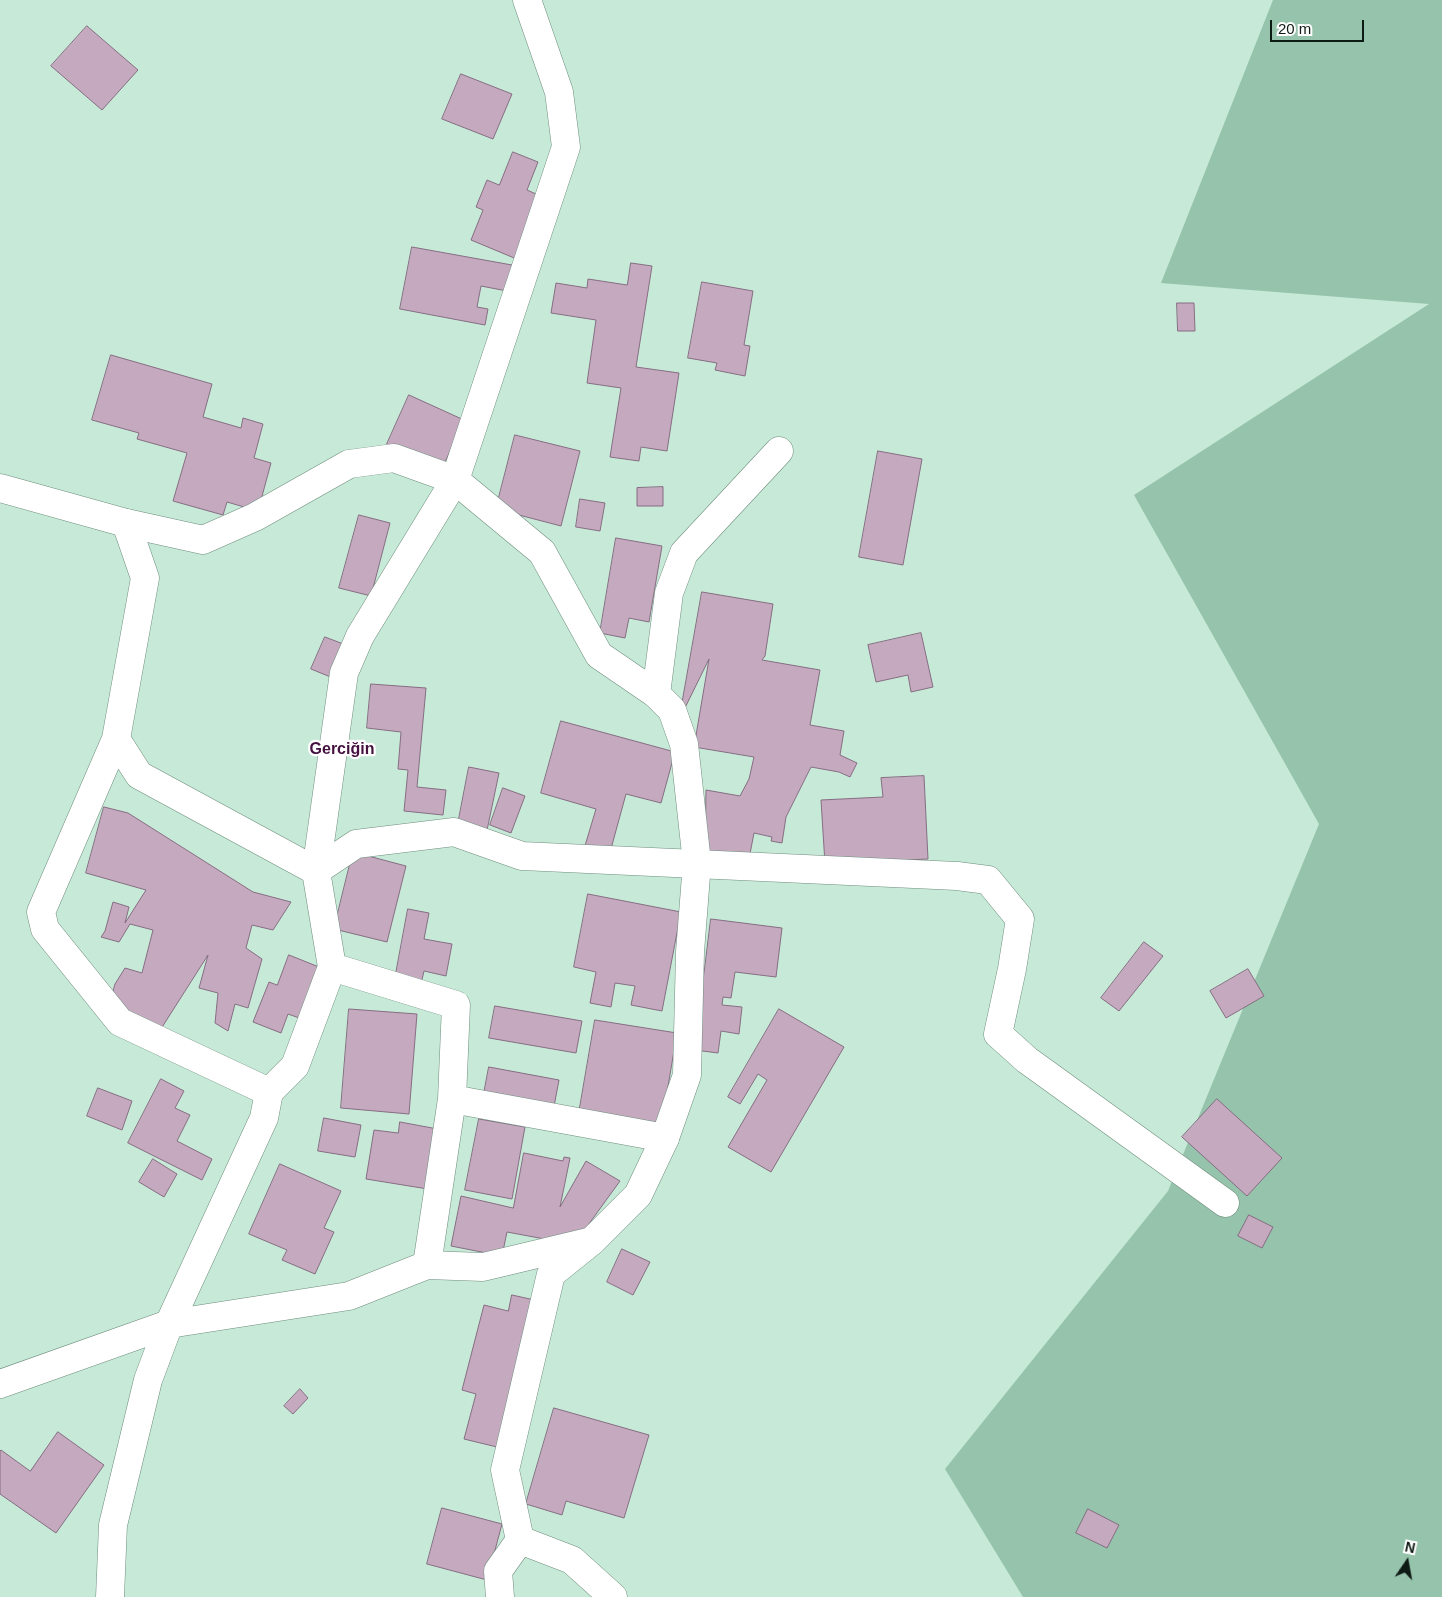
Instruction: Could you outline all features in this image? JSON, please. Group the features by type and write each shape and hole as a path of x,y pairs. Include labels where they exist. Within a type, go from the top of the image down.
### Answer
{"street":[{"path":"110,1597 113,1525 148,1380 169,1324 264,1118 269,1092 295,1066 332,967 316,871 344,673 360,636 455,480 566,147 559,92 527,0"},
{"path":"656,694 669,593 684,553 778,450"},
{"path":"0,488 126,524 203,540 255,517 349,464 394,458 455,480 542,552 599,655 656,694 672,710 684,744 697,863 690,952 687,1075 666,1138 638,1196 592,1241 551,1274 505,1470 520,1540 498,1571 500,1597"},
{"path":"126,524 145,578 116,739 41,912 45,928 120,1022 269,1092"},
{"path":"116,739 139,775 316,871"},
{"path":"316,871 356,844 454,832 522,856 957,876 988,880 1020,919 1012,969 998,1034 1027,1060 1225,1203"},
{"path":"332,967 456,1005 452,1099 427,1265"},
{"path":"452,1099 666,1138"},
{"path":"0,1384 169,1324 349,1296 427,1265 483,1267 592,1241"},
{"path":"520,1540 572,1560 613,1597"}],"green space":[{"path":"1273,0 1442,0 1442,1597 1023,1597 945,1469 1168,1191 1319,824 1134,495 1429,304 1161,283"}],"building":[{"path":"87,26 138,70 102,110 51,66"},
{"path":"461,74 512,94 493,139 442,119"},
{"path":"513,152 538,162 527,190 545,198 519,260 471,240 483,210 476,207 487,180 499,185"},
{"path":"412,247 512,265 507,291 481,286 477,307 488,309 485,325 400,309"},
{"path":"631,263 652,266 636,367 679,373 667,451 641,447 639,461 610,457 621,388 587,383 596,320 551,313 556,283 587,288 588,279 627,285"},
{"path":"702,282 753,291 744,345 750,346 745,376 715,370 717,363 688,358"},
{"path":"1177,303 1194,303 1195,331 1178,331"},
{"path":"111,355 212,384 203,417 241,428 243,418 263,424 254,458 271,463 258,511 227,502 223,515 173,501 187,453 137,439 139,433 92,420"},
{"path":"409,395 464,420 442,469 387,444"},
{"path":"515,435 580,451 561,526 496,509"},
{"path":"878,451 922,459 903,565 859,557"},
{"path":"663,487 663,506 637,506 637,488"},
{"path":"580,499 605,503 600,531 576,527"},
{"path":"359,515 390,523 371,596 339,588"},
{"path":"616,538 662,546 649,622 629,618 625,638 600,633"},
{"path":"702,592 773,604 765,656 762,660 820,670 810,725 844,731 840,755 857,763 850,777 839,772 811,767 786,817 782,843 771,841 772,837 754,833 749,859 705,854 706,790 740,796 749,779 754,757 694,747 709,659 679,720"},
{"path":"921,633 933,687 911,692 908,675 876,682 868,645"},
{"path":"325,637 346,645 333,678 311,669"},
{"path":"371,684 426,688 417,787 446,790 443,815 404,811 408,770 398,769 401,732 367,728"},
{"path":"561,721 675,752 661,803 626,794 609,856 584,849 596,809 541,793"},
{"path":"469,767 499,773 486,835 457,829"},
{"path":"924,776 928,859 825,864 821,800 883,797 881,778"},
{"path":"503,788 525,796 511,833 490,825"},
{"path":"104,807 128,813 253,892 291,902 273,930 252,925 246,948 262,959 248,1008 235,1004 228,1031 215,1023 218,993 199,988 208,955 159,1032 110,1001 115,984 125,968 142,973 153,930 130,924 119,942 101,937 105,931 113,902 129,907 125,923 146,890 86,873"},
{"path":"353,852 406,866 387,942 334,929"},
{"path":"588,894 681,912 662,1011 631,1005 635,986 615,983 611,1007 590,1003 596,972 574,967"},
{"path":"408,909 429,913 424,939 452,944 446,976 424,971 421,984 395,979"},
{"path":"711,919 782,928 776,977 735,972 731,998 723,997 722,1005 742,1007 739,1034 721,1031 718,1053 695,1050"},
{"path":"1144,942 1163,956 1119,1011 1101,998"},
{"path":"289,955 324,969 305,1020 288,1014 281,1033 253,1022 269,982 277,985"},
{"path":"1248,969 1264,996 1226,1018 1210,991"},
{"path":"495,1006 582,1021 576,1053 489,1038"},
{"path":"349,1009 417,1014 409,1114 341,1108"},
{"path":"779,1009 844,1047 771,1172 728,1147 767,1080 758,1074 740,1104 728,1097"},
{"path":"595,1020 677,1033 661,1128 578,1119"},
{"path":"489,1067 559,1080 552,1117 482,1104"},
{"path":"161,1079 184,1091 175,1108 190,1115 177,1141 212,1159 202,1180 128,1143"},
{"path":"98,1088 132,1101 122,1130 87,1116"},
{"path":"1217,1099 1282,1158 1247,1196 1182,1137"},
{"path":"324,1118 361,1125 355,1157 318,1151"},
{"path":"479,1119 525,1127 512,1199 465,1190"},
{"path":"400,1122 443,1130 434,1190 366,1179 374,1130 398,1133"},
{"path":"524,1153 563,1161 564,1157 570,1158 560,1207 586,1161 620,1181 578,1239 550,1240 507,1232 502,1256 451,1246 461,1196 513,1208"},
{"path":"153,1159 177,1174 164,1197 139,1182"},
{"path":"280,1164 341,1191 324,1228 334,1232 315,1274 282,1260 287,1250 249,1234"},
{"path":"1249,1215 1273,1227 1262,1248 1238,1236"},
{"path":"622,1249 650,1262 633,1295 607,1282"},
{"path":"512,1295 539,1301 501,1448 464,1439 476,1394 462,1390 484,1305 508,1311"},
{"path":"300,1389 308,1398 293,1414 284,1406"},
{"path":"554,1408 649,1435 624,1518 566,1501 562,1515 526,1504"},
{"path":"58,1432 104,1465 56,1533 0,1494 0,1451 30,1471"},
{"path":"442,1508 502,1524 487,1580 427,1564"},
{"path":"1088,1509 1119,1525 1107,1548 1076,1533"}],"district":[{"name":"Gerciğin","path":"342,750"}]}
